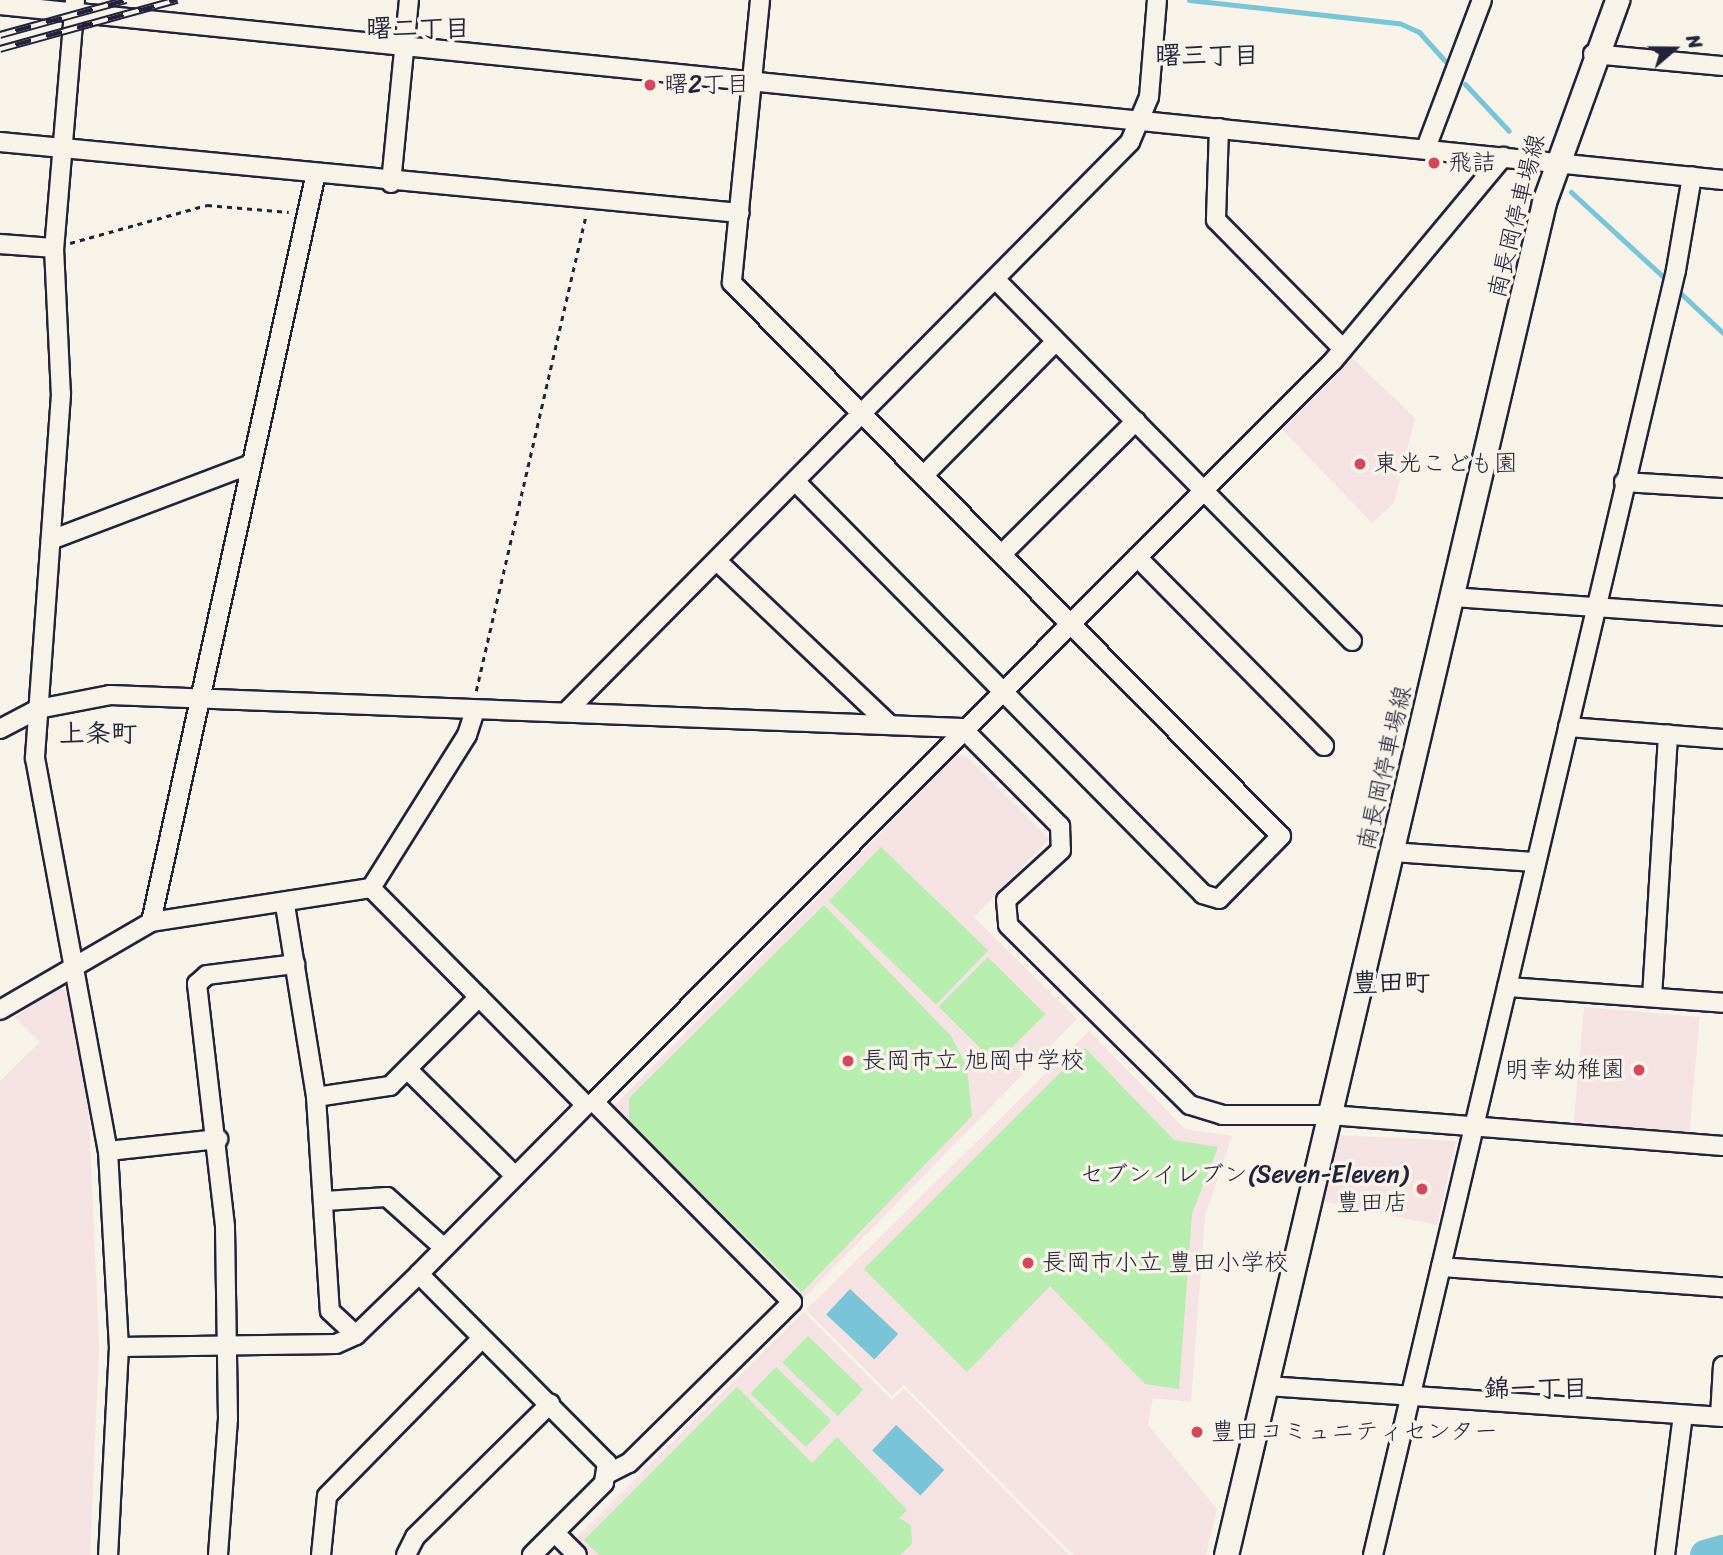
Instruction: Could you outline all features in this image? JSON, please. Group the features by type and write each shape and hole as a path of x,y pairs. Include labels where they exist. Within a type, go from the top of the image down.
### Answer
{"main road":[{"name":"南長岡停車場線","path":"1226,1555 1555,162 1593,54 1617,0"}],"street":[{"path":"391,183 408,0"},
{"path":"760,0 732,283 862,415 926,473 1281,836 1219,899 1203,894 796,482"},
{"path":"566,712 1130,142 1149,97 1157,0"},
{"path":"1426,148 1482,0"},
{"path":"0,5 74,6 404,46 1723,180"},
{"path":"74,6 54,248 61,394 38,709 39,790 78,965 108,1151 119,1348 107,1555"},
{"path":"1593,54 1723,66"},
{"path":"1219,128 1216,220 1343,349"},
{"path":"0,142 62,146 391,183 740,213"},
{"path":"119,1348 325,1347 356,1335 1343,349 1503,157"},
{"path":"151,922 198,698 316,173"},
{"path":"1373,1555 1676,270 1692,176"},
{"path":"0,244 54,248"},
{"path":"996,280 1352,641"},
{"path":"926,473 1056,341"},
{"path":"1004,552 1136,421"},
{"path":"51,540 251,464"},
{"path":"1624,482 1723,488"},
{"path":"1137,557 1324,746"},
{"path":"717,561 890,725"},
{"path":"1452,597 1723,616"},
{"path":"0,729 38,709 110,695 962,728 1060,826 1060,850 1006,900 1008,925 1189,1105 1222,1115 1330,1115 1723,1146"},
{"path":"2,1003 78,965 151,922 285,905 371,888 467,735 475,710"},
{"path":"1568,727 1723,739"},
{"path":"1652,997 1668,734"},
{"path":"1392,852 1536,862"},
{"path":"371,888 792,1302 629,1463 609,1473 555,1533 531,1555"},
{"path":"285,905 316,1097 325,1201 330,1311 356,1335"},
{"path":"218,1555 229,1347 218,1139 197,984 207,975 295,964"},
{"path":"1507,987 1723,1003"},
{"path":"316,1097 382,1089 408,1070 479,997"},
{"path":"408,1070 514,1177"},
{"path":"108,1151 218,1139"},
{"path":"325,1201 387,1197 443,1247"},
{"path":"1441,1267 1723,1287"},
{"path":"419,1274 607,1463 609,1473"},
{"path":"321,1555 327,1496 482,1338"},
{"path":"1267,1386 1721,1417 1723,1366"},
{"path":"406,1555 415,1537 550,1404"},
{"path":"1665,1555 1683,1415"},
{"path":"555,1533 577,1555"}],"path":[{"path":"475,710 589,200"},
{"path":"54,248 207,205 307,214"}],"shaded area":[{"name":"東光こども園","path":"1349,355 1415,418 1394,503 1372,523 1279,426"},
{"name":"長岡市立 旭岡中学校","path":"957,755 966,756 1049,839 974,917 1077,1019 802,1300 610,1110"},
{"path":"57,988 69,990 73,1002 88,1097 99,1347 90,1555 0,1555 0,1081 40,1042 15,1017"},
{"name":"明幸幼稚園","path":"1584,1007 1700,1017 1689,1134 1574,1124"},
{"name":"長岡市小立 豊田小学校","path":"1089,1031 1185,1129 1232,1136 1205,1216 1191,1402 1153,1398 1148,1425 1217,1509 1206,1555 1074,1555 904,1385 892,1396 806,1310"},
{"path":"1337,1135 1456,1141 1437,1225 1322,1201"},
{"path":"804,1312 892,1400 904,1389 1069,1555 590,1555 575,1539"}],"green space":[{"path":"881,847 988,951 936,1004 829,901"},
{"name":"長岡市立 旭岡中学校","path":"824,905 951,1036 967,1067 972,1116 802,1292 629,1121 629,1098"},
{"path":"988,957 1045,1014 996,1064 939,1006"},
{"path":"1085,1048 1174,1140 1218,1147 1192,1214 1179,1389 1145,1384 1050,1286 967,1372 864,1269"},
{"path":"808,1336 863,1389 838,1416 782,1363"},
{"path":"776,1367 831,1420 806,1447 750,1394"},
{"path":"737,1387 812,1463 837,1437 907,1510 899,1518 911,1525 912,1544 900,1555 599,1555 584,1540"}],"water":[{"path":"850,1289 898,1334 874,1360 826,1315"},
{"path":"896,1425 944,1470 920,1496 872,1451"}],"waterway":[{"path":"1189,0 1399,23 1419,32 1445,61"},
{"path":"1465,84 1509,131"},
{"path":"1571,192 1669,282"},
{"path":"1676,289 1723,333"},
{"path":"1705,1555 1723,1550"}],"railway":[{"path":"0,35 126,0"},
{"path":"0,49 177,0"}],"place":[{"name":"曙2丁目","path":"650,85"},
{"name":"飛詰","path":"1434,163"},
{"name":"東光こども園","path":"1360,464"},
{"name":"長岡市立 旭岡中学校","path":"848,1061"},
{"name":"明幸幼稚園","path":"1639,1070"},
{"name":"セブンイレブン(Seven-Eleven) 豊田店","path":"1422,1189"},
{"name":"長岡市小立 豊田小学校","path":"1028,1263"},
{"name":"豊田コミュニティセンター","path":"1197,1432"}],"district":[{"name":"曙二丁目","path":"418,29"},
{"name":"曙三丁目","path":"1207,56"},
{"name":"上条町","path":"98,734"},
{"name":"豊田町","path":"1391,983"},
{"name":"錦一丁目","path":"1536,1389"}]}
